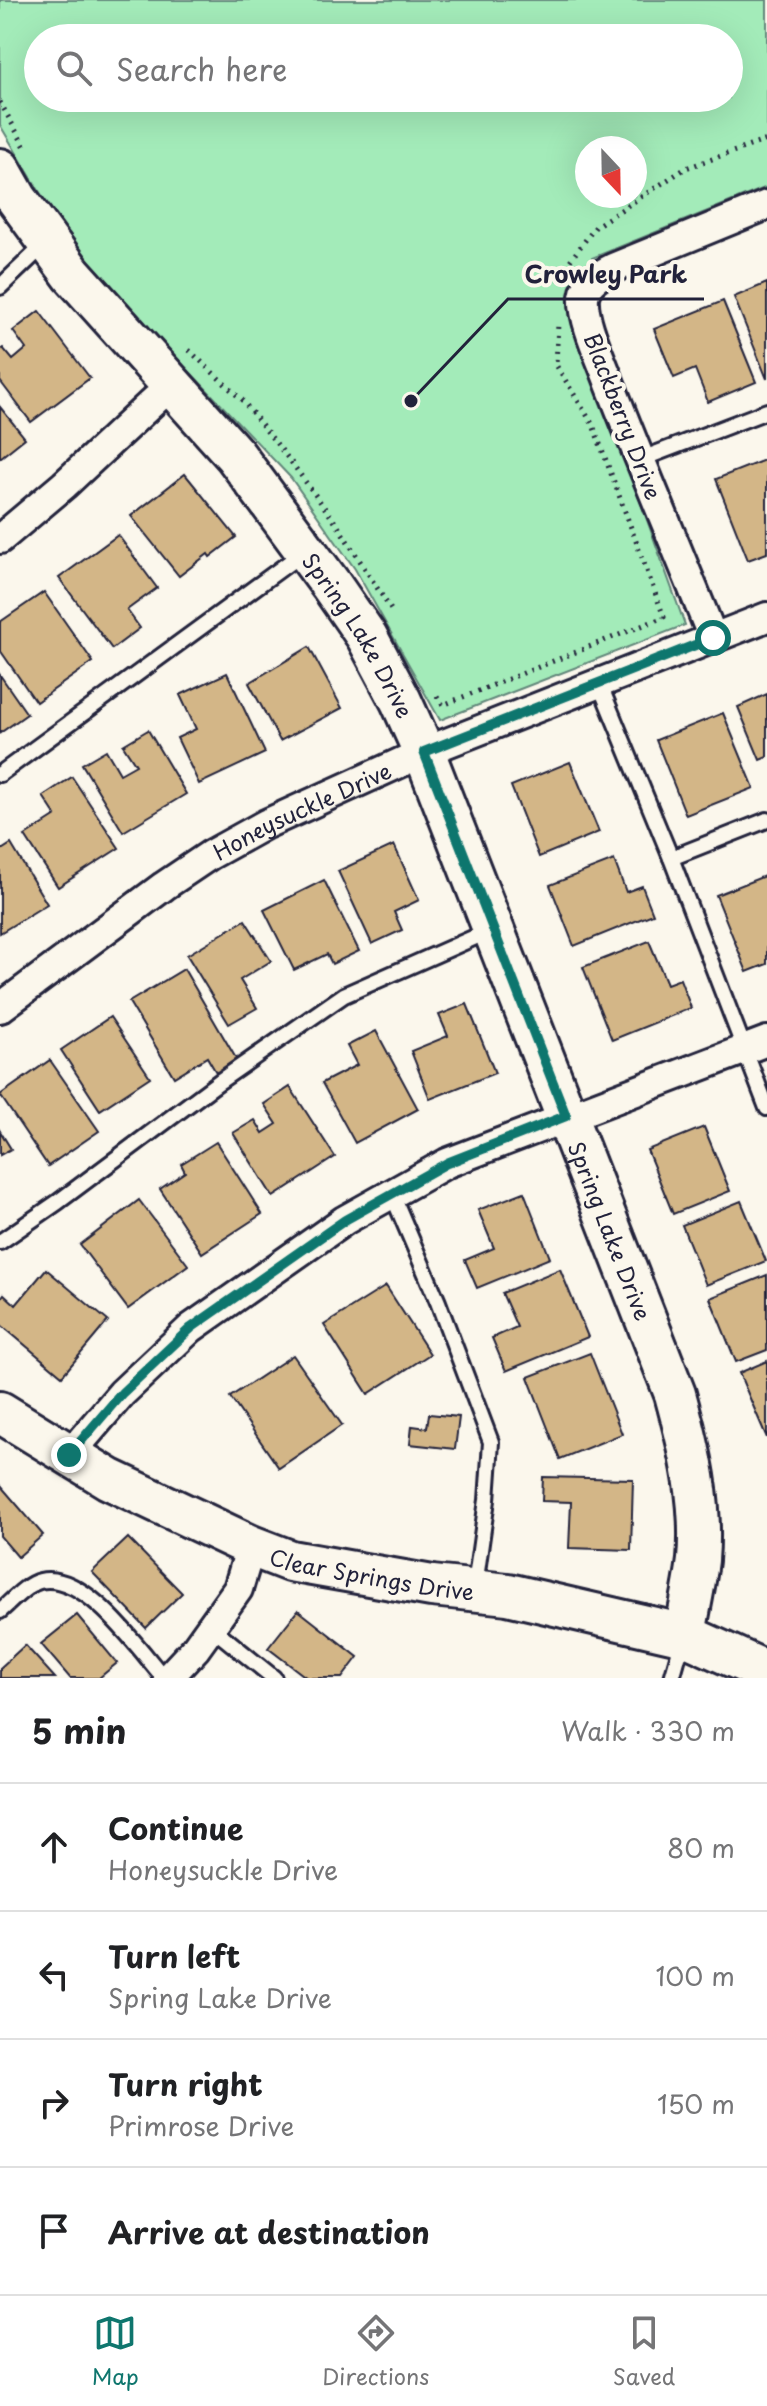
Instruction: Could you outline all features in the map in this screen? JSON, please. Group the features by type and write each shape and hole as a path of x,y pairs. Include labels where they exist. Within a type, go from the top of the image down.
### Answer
{"street":[{"name":"Spring Lake Drive","path":"16,163 17,199 72,274 235,455 367,637 401,701 424,752 675,1394 690,1448 699,1508 698,1561 685,1635"},
{"name":"Blackberry Drive","path":"713,638 599,354 586,313 584,294 595,277 613,268 767,205"},
{"path":"0,539 64,485 171,385"},
{"name":"Honeysuckle Drive","path":"0,1008 210,855 266,824 424,752 767,617"},
{"path":"69,1455 122,1393 191,1328 345,1220 447,1163 755,1046"},
{"name":"Clear Springs Drive","path":"0,1412 109,1479 251,1546 290,1561 432,1586 508,1594 685,1635 767,1672"},
{"path":"166,1678 195,1649 238,1589 251,1546"}],"lane":[{"path":"0,287 48,241"},
{"path":"639,460 767,411"},
{"path":"0,774 305,550"},
{"path":"599,683 671,858 755,1046 767,1108"},
{"path":"671,858 767,820"},
{"path":"0,1242 220,1081 344,995 493,929"},
{"path":"392,1194 438,1302 491,1442 487,1500 474,1591"},
{"path":"0,1611 36,1582 52,1579 67,1584 87,1594 166,1678"},
{"path":"211,1627 274,1678"},
{"path":"672,1678 685,1635"}],"path":[{"path":"0,102 16,163"},
{"path":"560,289 560,274 596,226 686,168 767,140"},
{"path":"431,687 443,705 664,617 593,425 556,365 558,320"},
{"path":"185,347 243,401 291,462 338,526 387,601 399,626"}],"green space":[{"path":"0,0 767,0 767,187 592,258 576,324 685,625 440,720 355,569 291,478 74,250 0,125"}],"building":[{"path":"767,283 767,379 734,297"},
{"path":"723,301 756,382 708,402 695,369 674,378 654,329"},
{"path":"39,311 90,378 31,422 0,381 0,350 3,348 13,360 26,349 13,331"},
{"path":"0,407 25,438 0,458"},
{"path":"767,459 767,553 748,560 716,479"},
{"path":"185,474 236,537 179,576 131,516"},
{"path":"118,535 157,588 127,610 140,628 112,649 59,578"},
{"path":"44,592 93,662 36,702 0,650 0,622"},
{"path":"309,647 342,708 280,741 249,683"},
{"path":"227,673 265,753 199,784 177,738 196,729 180,695"},
{"path":"0,675 27,714 0,733"},
{"path":"767,694 767,757 760,760 738,707"},
{"path":"723,713 754,788 686,815 656,740"},
{"path":"148,730 186,794 123,832 82,764 106,750 120,774 136,765 123,745"},
{"path":"570,762 599,832 539,857 511,786"},
{"path":"72,777 119,848 58,887 25,836 56,816 43,796"},
{"path":"11,844 47,904 0,933 0,851"},
{"path":"394,845 419,900 394,912 402,930 372,944 338,871"},
{"path":"614,860 626,892 642,886 653,914 574,946 550,885"},
{"path":"767,875 767,964 747,972 716,895"},
{"path":"324,880 359,951 332,964 327,954 294,970 264,910"},
{"path":"245,920 271,961 240,980 257,1008 229,1024 187,955"},
{"path":"649,941 667,984 680,979 691,1008 612,1040 583,967"},
{"path":"184,969 238,1062 217,1074 207,1057 174,1077 129,1002"},
{"path":"467,1004 495,1073 430,1099 411,1051 448,1036 439,1015"},
{"path":"110,1017 150,1077 100,1110 61,1050"},
{"path":"376,1031 418,1109 355,1143 322,1083 357,1065 347,1046"},
{"path":"50,1060 99,1131 48,1166 0,1095"},
{"path":"290,1087 335,1157 273,1197 233,1133 255,1120 263,1133 277,1124 264,1104"},
{"path":"704,1127 730,1191 673,1214 647,1150"},
{"path":"0,1131 11,1149 0,1155"},
{"path":"216,1142 262,1214 202,1253 160,1189 185,1172 181,1164"},
{"path":"524,1192 550,1258 477,1288 465,1260 494,1248 478,1210"},
{"path":"139,1200 188,1265 128,1309 80,1245"},
{"path":"741,1201 766,1261 706,1285 682,1225"},
{"path":"46,1269 108,1321 62,1376 0,1324 0,1299 4,1294 16,1305"},
{"path":"560,1269 588,1337 506,1371 492,1338 517,1327 502,1293"},
{"path":"767,1275 767,1350 736,1362 710,1298"},
{"path":"386,1286 430,1354 368,1394 324,1325"},
{"path":"590,1353 622,1434 560,1459 528,1377"},
{"path":"293,1355 342,1425 279,1468 230,1397"},
{"path":"767,1361 767,1438 739,1373"},
{"path":"429,1414 459,1417 455,1449 410,1444 412,1426 427,1428"},
{"path":"543,1477 633,1479 631,1550 569,1548 571,1502 542,1501"},
{"path":"0,1485 43,1535 18,1557 0,1536"},
{"path":"128,1538 182,1593 146,1628 92,1572"},
{"path":"298,1610 358,1657 342,1678 307,1678 268,1648"},
{"path":"77,1615 117,1663 99,1678 70,1678 41,1644"},
{"path":"25,1645 55,1678 0,1678 0,1668"}],"place":[{"name":"Crowley Park","path":"411,401"}],"route":[{"path":"69,1455 122,1393 191,1328 345,1220 447,1163 566,1116 424,752 713,638"}]}
